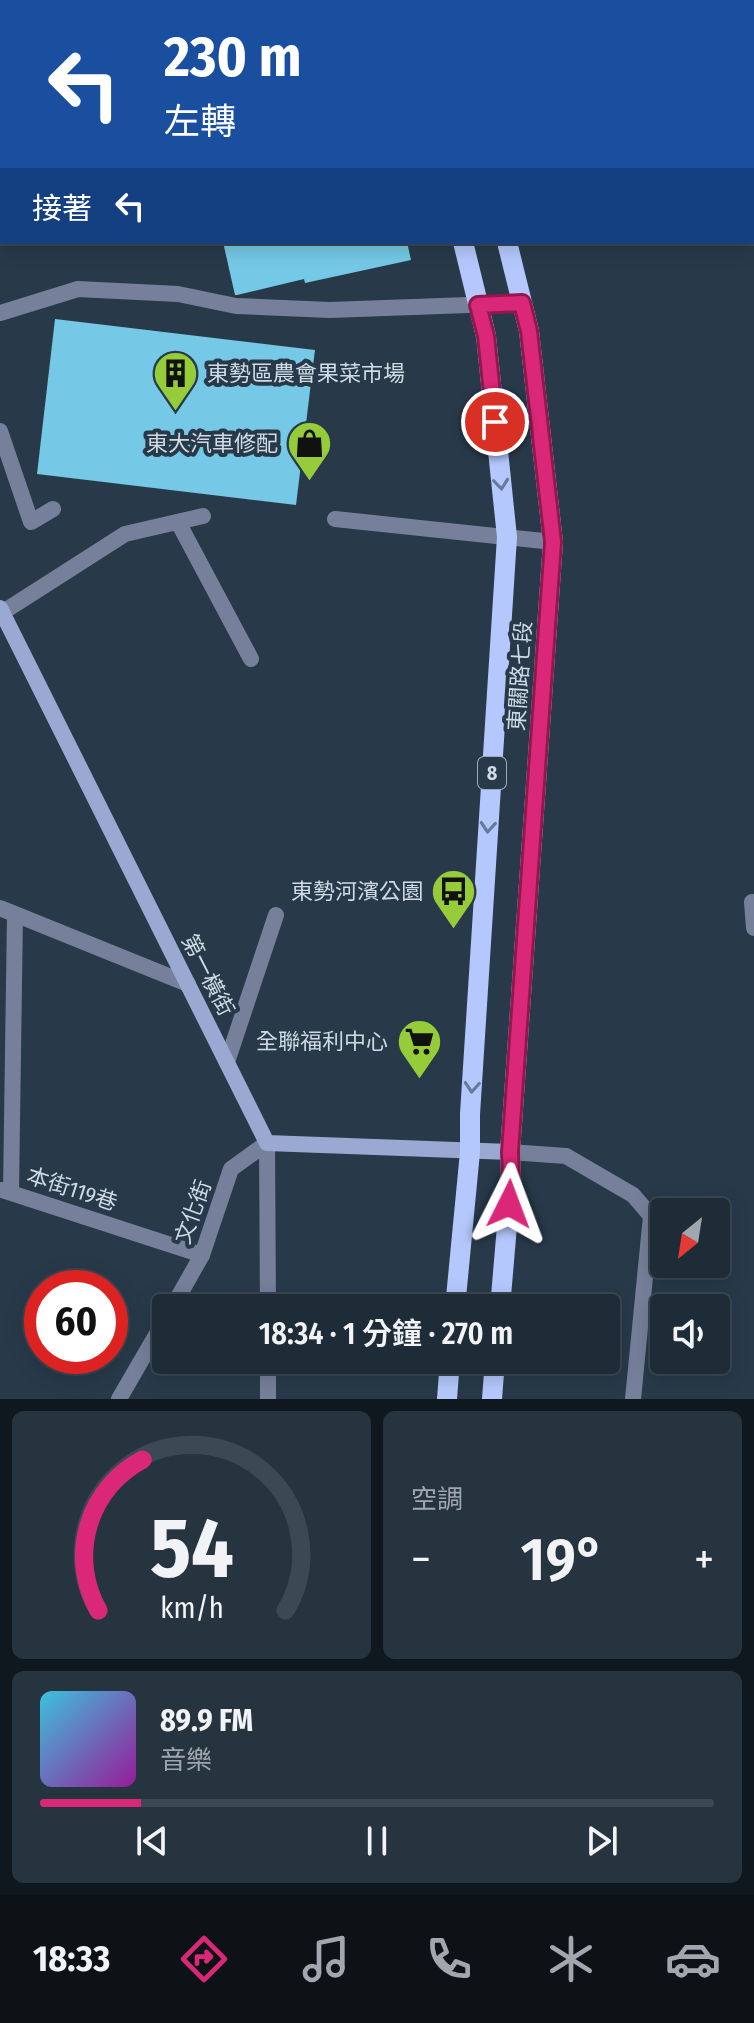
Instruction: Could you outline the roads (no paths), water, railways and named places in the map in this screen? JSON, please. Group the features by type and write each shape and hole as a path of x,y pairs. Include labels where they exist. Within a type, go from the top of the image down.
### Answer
{"main road":[{"name":"東關路七段","path":"456,1294 470,1152 507,537 486,336 463,244"},
{"name":"東關路七段","path":"501,1294 553,542 529,331 507,244"},
{"path":"447,1399 449,1374"},
{"path":"492,1399 494,1374"}],"street":[{"path":"0,313 78,289 178,294 236,306 330,310 522,303"},
{"path":"0,431 31,522 53,509"},
{"path":"1,612 125,534 203,516"},
{"path":"335,519 553,542"},
{"path":"178,522 251,659"},
{"name":"第一橫街","path":"1,612 267,1143"},
{"path":"754,902 754,928"},
{"name":"本街119巷","path":"188,984 8,911 5,1191 202,1255"},
{"path":"227,1062 276,915"},
{"path":"268,1294 267,1143 566,1156 633,1195 651,1216 633,1399"},
{"name":"文化街","path":"180,1294 202,1255 231,1169 267,1143"},
{"path":"119,1399 152,1342"},
{"path":"268,1374 268,1399"}],"place":[{"name":"東勢區農會果菜市場","path":"176,412"},
{"name":"東大汽車修配","path":"309,482"},
{"name":"東勢河濱公園","path":"454,930"},
{"name":"全聯福利中心","path":"419,1080"}]}
